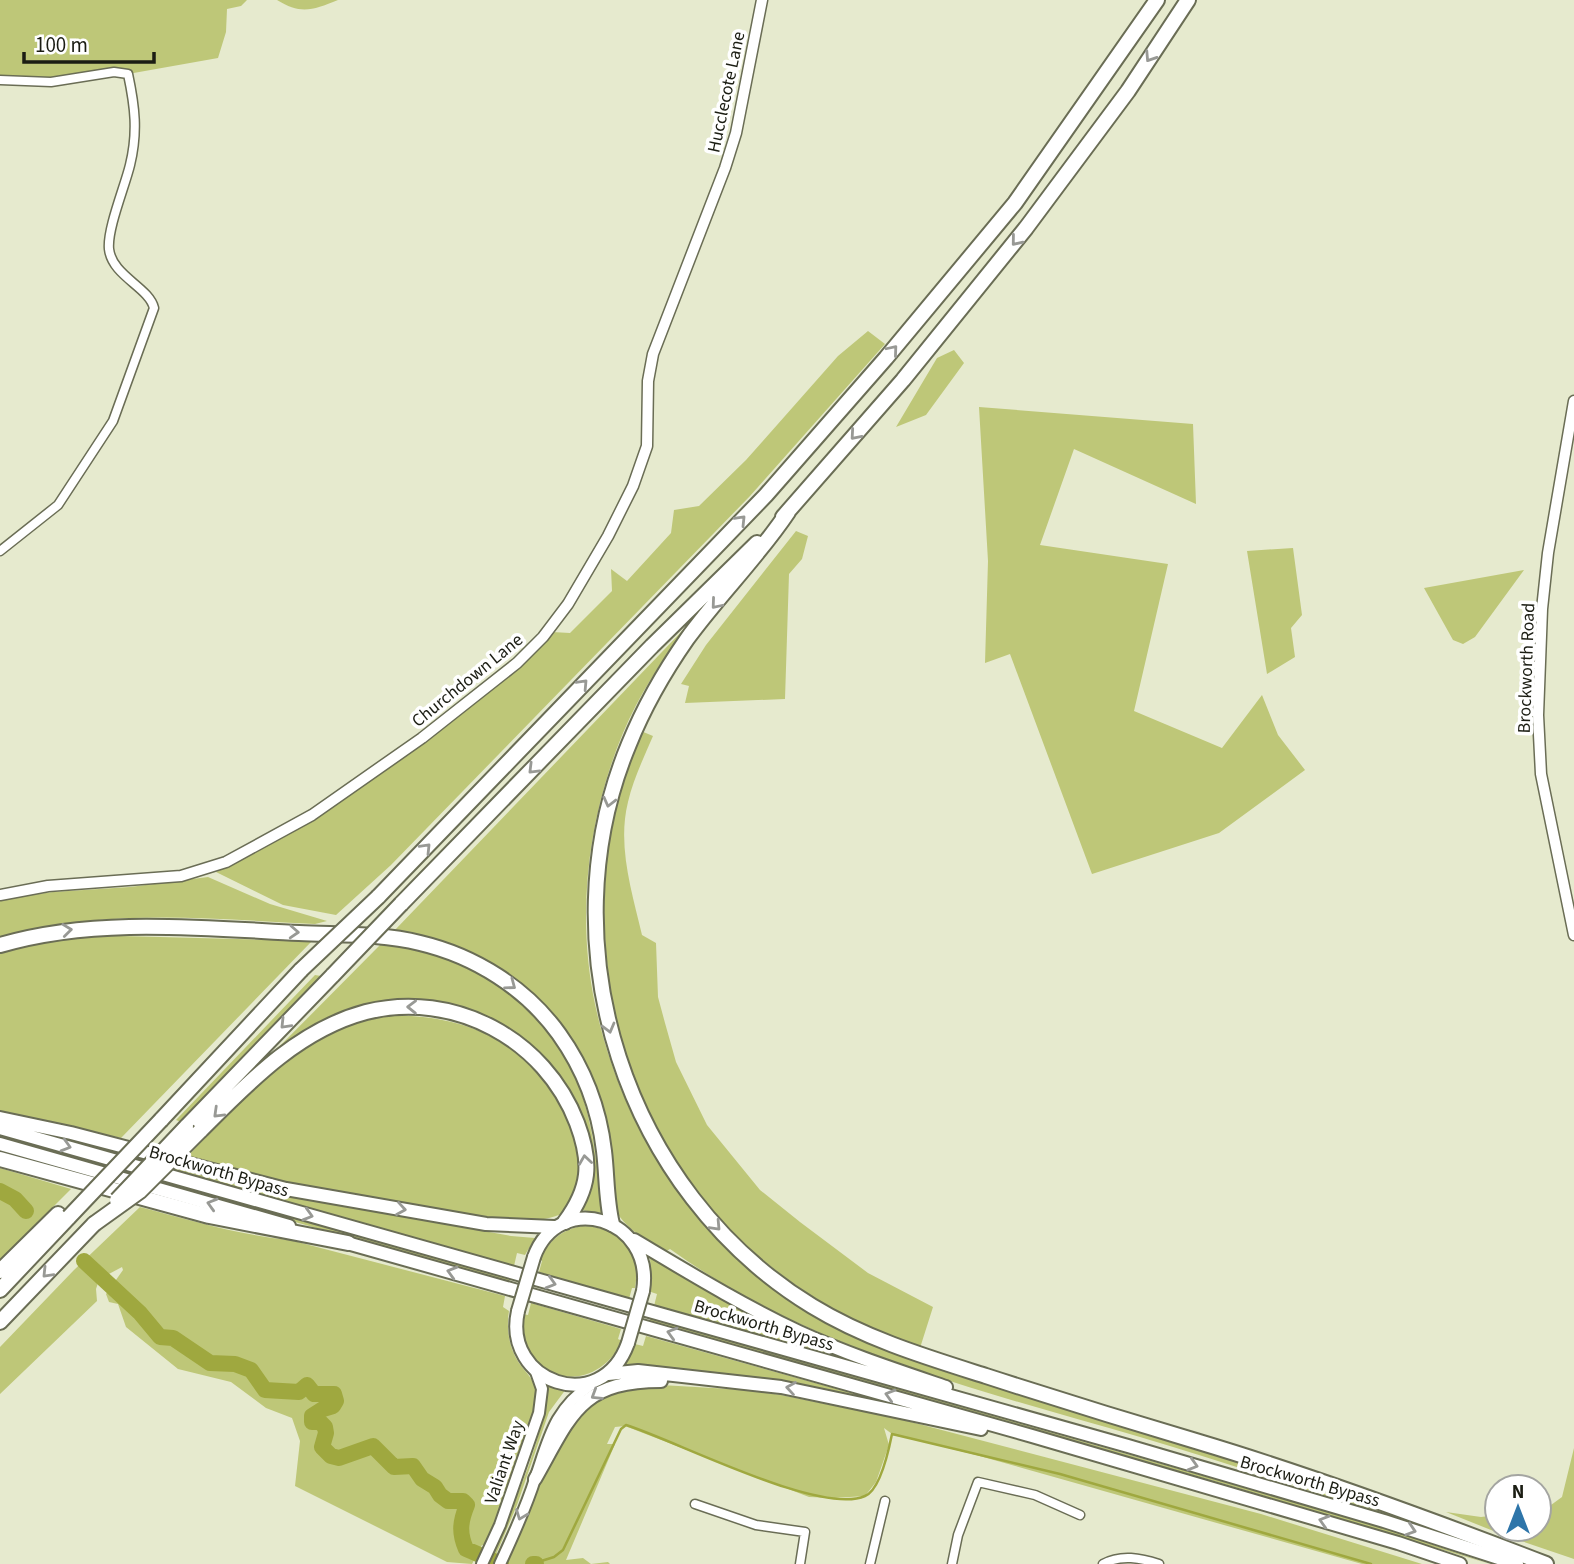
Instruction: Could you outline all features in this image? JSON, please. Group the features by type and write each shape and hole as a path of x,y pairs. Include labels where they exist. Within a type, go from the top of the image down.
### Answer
{"highway":[{"path":"0,1271 113,1169 301,970 378,897 766,495 886,358 1015,203 1157,0"},
{"path":"193,1129 332,975 652,646 788,512 903,380 1026,228 1128,91 1188,0"},
{"path":"788,512 768,542 689,636 660,681 624,756 602,834 595,922 605,1010 627,1085 647,1127 678,1178 719,1228 777,1281 808,1304 872,1337 995,1379 1288,1470 1546,1564"},
{"path":"0,944 61,930 120,926 281,932 390,937 421,943 476,963 520,992 542,1013 580,1068 599,1120 612,1224"},
{"path":"0,1322 94,1224 193,1129 270,1064 324,1029 378,1010 421,1007 476,1020 515,1041 545,1068 566,1100 582,1138 587,1169 580,1200 559,1225 544,1237 534,1257 518,1311 518,1342 535,1369 558,1382 577,1386 592,1384 619,1364 643,1291 643,1264 634,1240"},
{"path":"0,1118 71,1133 286,1189 486,1224 559,1225 590,1219 612,1224 634,1240 752,1308 834,1347 882,1366 1128,1446"},
{"name":"Brockworth Bypass","path":"0,1128 1128,1446 1384,1521 1517,1564"},
{"name":"Brockworth Bypass","path":"0,1144 1032,1436 1398,1543 1460,1564"},
{"path":"0,1159 209,1216 348,1243"},
{"path":"0,1290 64,1215"},
{"path":"608,1374 638,1371 816,1393 1121,1463"},
{"path":"536,1479 574,1412 606,1389 623,1383 710,1379"}],"main road":[{"name":"Valiant Way","path":"482,1564 519,1474 541,1404 541,1389 535,1369"},
{"name":"Valiant Way","path":"500,1564 536,1479 544,1448 556,1420 576,1395 592,1384"}],"street":[{"name":"Hucclecote Lane","path":"718,189 736,133 762,0"},
{"path":"0,80 51,82 114,72 128,74 136,112 132,150 109,250 126,278 148,296 154,308 113,421 58,505 0,551"},
{"name":"Churchdown Lane","path":"0,895 48,886 155,880 226,862 312,815 422,738 517,663 568,604 608,536 633,486 647,446 648,381 653,354 718,189"},
{"name":"Brockworth Road","path":"1574,401 1545,575 1538,715 1541,775 1574,934"},
{"path":"952,1564 953,1550 978,1482 1035,1496 1080,1515"},
{"path":"870,1564 885,1501"},
{"path":"695,1504 756,1525 805,1532 800,1564"},
{"path":"1103,1564 1124,1558 1143,1559 1159,1564"}],"green space":[{"path":"0,0 247,0 241,6 227,9 226,32 218,58 128,74 51,82 0,80"},
{"path":"277,0 338,0 300,9"},
{"path":"868,331 885,344 750,496 391,865 336,915 283,905 216,872 286,835 363,786 418,745 552,632 570,633 612,591 611,569 627,581 671,533 674,510 699,506 746,460 838,356"},
{"path":"954,350 964,363 926,415 896,427 937,358"},
{"path":"979,407 1193,424 1196,504 1074,449 1040,545 1168,564 1134,711 1222,748 1262,695 1278,735 1305,770 1219,833 1092,874 1010,654 985,663 988,561"},
{"path":"796,531 808,536 802,559 789,574 785,699 685,703 689,686 681,684 706,645"},
{"path":"1293,548 1302,615 1291,628 1295,657 1267,674 1247,551"},
{"path":"1524,570 1475,637 1463,644 1453,640 1424,588"},
{"path":"684,629 636,705 611,765 594,832 586,901 589,970 609,1056 628,1106 653,1153 682,1197 716,1237 754,1273 797,1305 870,1344 950,1373 1276,1473 1403,1520 896,1363 779,1314 723,1284 670,1249 663,1253 624,1222 614,1208 609,1152 563,1030 438,941 394,931"},
{"path":"641,731 653,736 628,802 625,852 642,935 656,943 658,997 676,1062 707,1125 760,1190 868,1273 933,1307 920,1348 876,1331 834,1309 794,1284 758,1256 724,1223 694,1188 667,1149 632,1080 618,1032 610,985 605,938 604,880 613,809"},
{"path":"208,877 270,904 327,921 315,924 196,918 118,919 39,928 0,938 0,899"},
{"path":"82,935 312,941 121,1138 0,1111 0,952 36,942"},
{"path":"380,945 442,957 471,970 499,986 523,1006 545,1030 564,1056 585,1105 600,1174 602,1213 581,1210 587,1194 570,1100 496,1024 396,1004 272,1058 270,1056"},
{"path":"315,975 321,976 181,1122 176,1120"},
{"path":"397,1015 426,1017 481,1032 507,1046 538,1074 564,1113 578,1157 578,1178 572,1197 562,1213 532,1220 476,1216 309,1189 186,1158 245,1097 291,1058 340,1029 365,1020"},
{"path":"176,1167 284,1195 535,1238 525,1255 517,1253 514,1266 174,1170"},
{"path":"0,1168 71,1189 0,1260"},
{"path":"161,1180 510,1279 509,1283 159,1183"},
{"path":"140,1207 233,1231 290,1240 505,1296 503,1307 509,1311 508,1331 511,1344 519,1363 533,1383 536,1391 535,1404 525,1444 507,1491 485,1546 482,1545 472,1564 447,1562 295,1486 300,1441 292,1418 266,1408 231,1382 178,1369 126,1327 118,1304 109,1302 106,1294 123,1270 122,1267 107,1275 99,1272 96,1275 99,1280 96,1289 97,1301 0,1394 0,1347 74,1270"},
{"path":"582,1226 595,1227 617,1236 631,1252 636,1274 635,1288 632,1288 629,1299 539,1272 542,1261 540,1259 552,1241 568,1230"},
{"path":"650,1256 876,1368 654,1306 657,1294 651,1292"},
{"path":"531,1303 621,1329 618,1339 622,1341 612,1357 585,1375 569,1377 555,1374 541,1366 530,1354 523,1336 523,1314 528,1315"},
{"path":"650,1318 1365,1522 1490,1564 1221,1483 704,1338 650,1321"},
{"path":"646,1336 862,1396 861,1399 683,1371 624,1365 635,1344 643,1346"},
{"path":"546,1384 566,1389 549,1412 517,1505 492,1564 487,1564 534,1450 541,1426"},
{"path":"661,1385 747,1390 896,1418 1261,1514 1422,1564 1362,1564 976,1455 892,1434 884,1428 889,1445 876,1482 865,1496 835,1498 809,1497 625,1426 615,1427 607,1444 615,1444 566,1560 583,1558 591,1564 505,1564 522,1520 560,1440 594,1400 614,1391"},
{"path":"1574,1448 1574,1559 1527,1543 1553,1543 1553,1504 1562,1497"},
{"path":"1446,1512 1481,1517 1483,1527"}],"waterway":[{"path":"0,1191 15,1199 26,1211"},
{"path":"84,1261 140,1313 160,1337 173,1338 210,1363 235,1364 251,1370 265,1390 299,1392 307,1385 314,1394 334,1394 336,1401 333,1406 312,1416 312,1422 320,1422 325,1427 322,1447 331,1456 339,1458 373,1446 394,1467 413,1466 422,1479 435,1487 448,1501 463,1501 467,1505 461,1527 466,1549 501,1564"},
{"path":"535,1563 554,1557 563,1550 621,1429 626,1425 747,1474 816,1495 844,1499 865,1496 875,1486 892,1434 1060,1474 1371,1564"}]}
